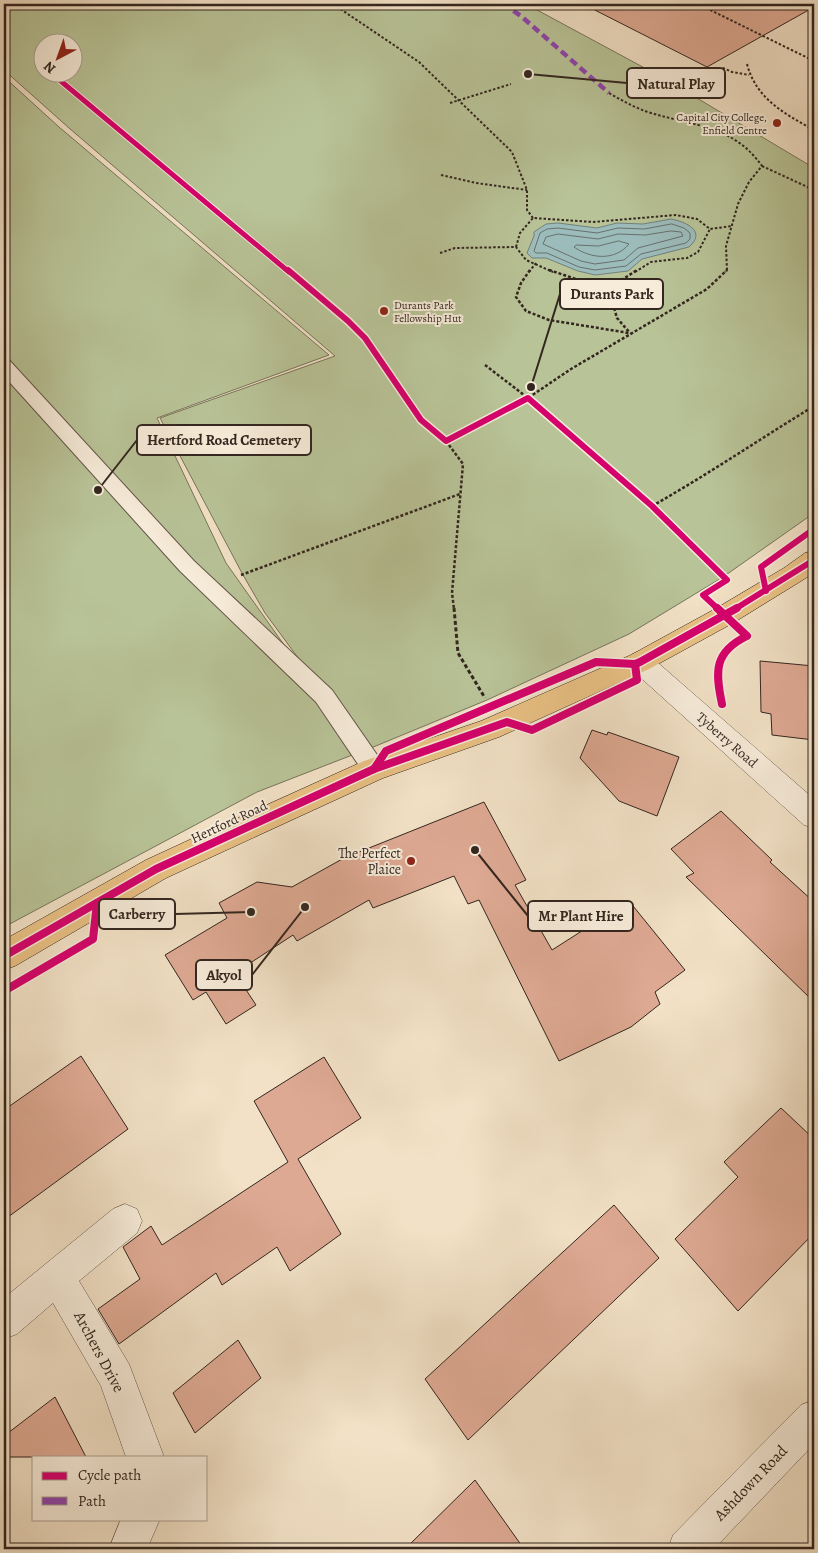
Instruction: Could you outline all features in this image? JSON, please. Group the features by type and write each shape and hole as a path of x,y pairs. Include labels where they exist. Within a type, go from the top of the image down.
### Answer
{"main road":[{"name":"Hertford Road","path":"4,956 156,869 374,770 507,722 640,662 766,592 814,560"}],"street":[{"name":"Tyberry Road","path":"640,662 814,816"},
{"path":"4,1322 125,1221"},
{"name":"Archers Drive","path":"58,1278 116,1377 145,1456"},
{"name":"Ashdown Road","path":"687,1549 814,1418"},
{"path":"128,1549 141,1520"}],"lane":[{"path":"4,365 187,566 324,696 374,770"}],"path":[{"path":"333,4 419,62 512,152 527,190 527,210 533,218 593,222 676,215 697,219 710,229 732,226"},
{"path":"700,4 814,61"},
{"path":"748,64 749,74 755,88 772,104 814,130"},
{"path":"707,77 723,68 732,72 749,74"},
{"path":"450,103 457,99 510,84"},
{"path":"609,93 636,108 702,124 742,143 756,155 762,166 814,190"},
{"path":"521,403 571,369 707,289 727,270 726,246 738,204 749,182 762,166"},
{"path":"441,175 476,183 527,190"},
{"path":"533,218 520,233 516,247 524,259 586,280 607,284 617,283 651,262 687,258 698,252 710,229"},
{"path":"440,253 455,248 516,247"},
{"path":"536,264 521,283 516,297 526,311 549,320 630,333"},
{"path":"607,284 617,318 630,333"},
{"path":"485,365 536,405"},
{"path":"652,506 698,480 727,459 814,406"},
{"path":"447,438 463,464 452,593 458,653 486,700 507,722"},
{"path":"210,588 261,567 460,494"},
{"path":"644,500 658,512"}],"green space":[{"path":"4,4 526,4 665,79 814,168 814,513 723,577 629,634 487,700 366,750 265,613 160,418 335,356 4,70"},
{"path":"4,77 59,127 329,355 157,418 226,563 360,752 257,792 4,927"}],"water":[{"path":"671,219 683,222 692,228 696,236 694,241 689,247 642,259 628,271 595,275 578,271 546,258 532,258 527,253 534,232 546,224 558,223 597,228 617,223 643,224"}],"building":[{"path":"583,4 814,4 814,7 707,67"},
{"path":"760,661 814,666 814,740 772,735 771,714 761,712"},
{"path":"592,730 607,735 608,732 679,757 657,816 619,801 580,758"},
{"path":"484,802 526,880 515,885 552,950 629,901 685,970 655,992 660,1004 631,1027 559,1061 479,900 468,904 454,876 373,908 369,900 297,941 293,935 235,973 256,1005 226,1024 206,992 193,1000 165,955 227,918 219,903 257,882 292,887 344,858"},
{"path":"721,811 772,860 770,862 814,902 814,1002 686,877 694,873 671,849"},
{"path":"81,1056 128,1129 4,1220 4,1110"},
{"path":"324,1057 361,1118 298,1159 341,1234 290,1271 277,1247 222,1285 216,1273 119,1344 98,1309 140,1279 123,1247 151,1226 162,1245 288,1162 254,1101"},
{"path":"781,1108 814,1139 814,1233 738,1311 675,1239 738,1177 724,1162"},
{"path":"614,1205 659,1258 468,1440 425,1379"},
{"path":"238,1340 261,1378 195,1433 173,1393"},
{"path":"55,1397 85,1456 4,1457 4,1436"},
{"path":"475,1480 524,1549 405,1549"}],"marked path":[{"path":"503,4 521,16 609,93"}],"cycle path":[{"path":"62,82 348,321 365,338 421,420 446,441 528,398 652,506 727,580 703,595 747,636 731,645 721,658 719,689 722,704"},
{"path":"766,591 761,567 814,529"},
{"path":"374,769 386,751 596,662 635,664 640,662 750,601 814,560"},
{"path":"4,956 156,869 374,769 507,722 532,730 637,680 635,664"},
{"path":"4,991 93,939 97,903"}],"place":[{"name":"Natural Play","path":"528,74"},
{"name":"Capital City College, Enfield Centre","path":"777,123"},
{"name":"Durants Park Fellowship Hut","path":"384,311"},
{"name":"Durants Park","path":"531,387"},
{"name":"Hertford Road Cemetery","path":"98,490"},
{"name":"Mr Plant Hire","path":"475,850"},
{"name":"The Perfect Plaice","path":"411,861"},
{"name":"Akyol","path":"305,907"},
{"name":"Carberry","path":"251,912"}]}
